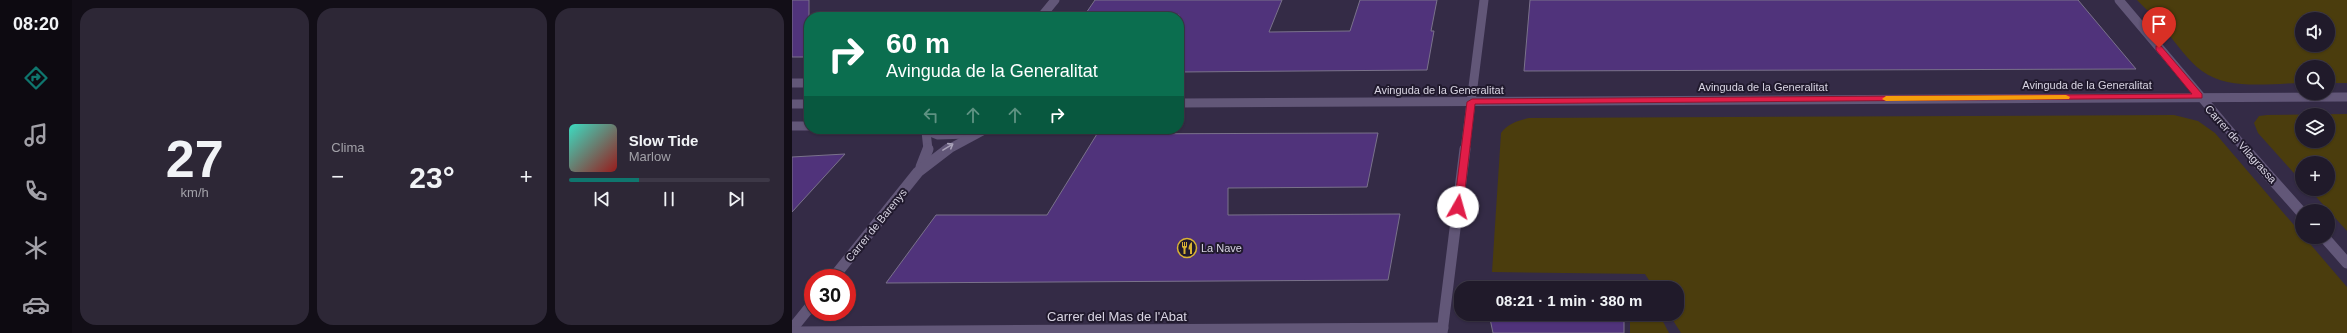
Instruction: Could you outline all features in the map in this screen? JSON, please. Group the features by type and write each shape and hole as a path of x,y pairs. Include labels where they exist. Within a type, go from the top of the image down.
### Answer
{"street":[{"path":"1045,12 1055,0"},
{"path":"1443,331 1484,0"},
{"name":"Carrer de Vilagrassa","path":"2118,0 2199,96 2295,205"},
{"path":"792,83 804,83"},
{"name":"Avinguda de la Generalitat","path":"1184,103 2199,96 2347,97"},
{"path":"792,104 804,104"},
{"path":"792,126 804,126"},
{"name":"Carrer de Barenys","path":"840,269 918,172 929,151 926,134"},
{"path":"935,134 954,136 963,134"},
{"name":"Carrer de Barenys","path":"918,172 951,146 976,134"},
{"path":"2330,244 2347,264"},
{"path":"792,331 804,315"},
{"name":"Carrer del Mas de l'Abat","path":"792,331 1443,331"}],"shaded area":[{"path":"792,0 2347,0 2347,333 792,333"},
{"path":"2137,0 2347,0 2347,83 2335,83 2335,60 2295,60 2295,83 2237,84 2213,77 2202,71 2187,57 2165,30 2172,30 2155,11 2147,10"},
{"path":"2335,114 2347,114 2347,231 2335,218 2335,204 2323,204 2315,196 2335,196 2335,156 2295,156 2295,174 2258,133 2254,123 2259,116 2295,115 2295,148 2335,148"},
{"path":"2174,115 2198,121 2215,133 2295,226 2295,244 2310,244 2347,287 2347,333 1681,333 1673,321 1684,321 1684,281 1650,281 1645,274 1492,272 1501,133 1517,121 1529,118"},
{"path":"1630,321 1663,321 1669,333 1630,333"}],"building":[{"path":"792,0 809,0 809,12 804,12 804,57 792,57"},
{"path":"1095,0 1282,0 1269,32 1350,31 1360,0 1437,0 1431,31 1434,31 1427,70 1184,72 1184,12 1087,12"},
{"path":"1530,0 2078,0 2136,69 1524,71"},
{"path":"1378,133 1367,187 1228,188 1228,215 1400,214 1388,280 886,283 936,215 1047,215 1097,134"},
{"path":"845,154 792,212 792,157"},
{"path":"1490,321 1624,321 1624,333 1493,333"}],"slow traffic":[{"path":"1886,99 2066,97"}],"place":[{"name":"La Nave","path":"1187,248"}],"route":[{"path":"1458,207 1472,102 2199,96 2159,48"}]}
